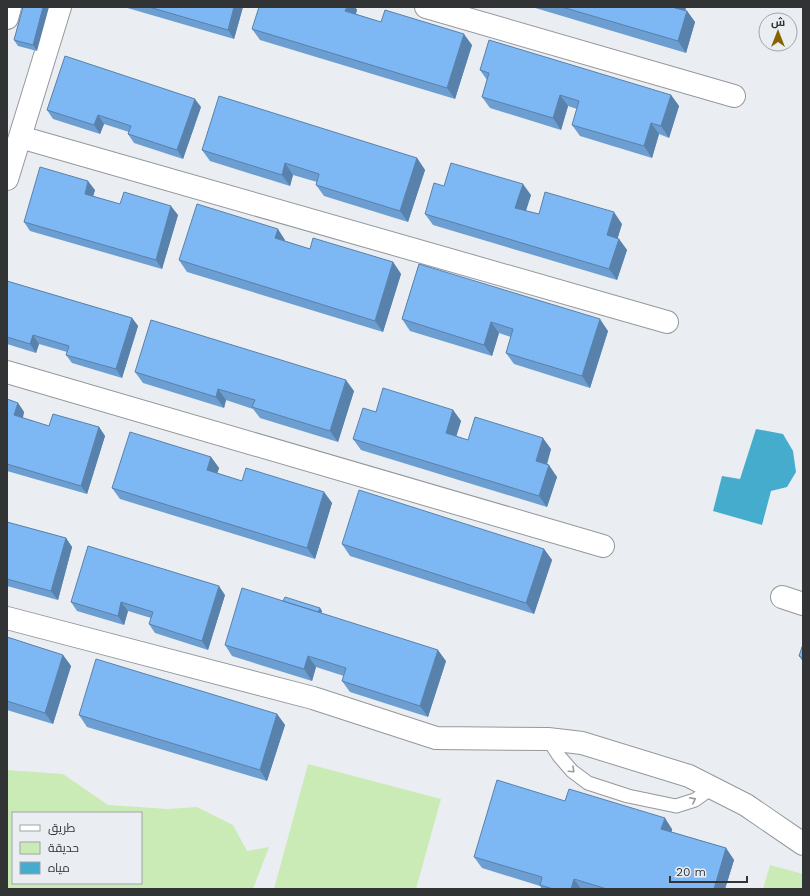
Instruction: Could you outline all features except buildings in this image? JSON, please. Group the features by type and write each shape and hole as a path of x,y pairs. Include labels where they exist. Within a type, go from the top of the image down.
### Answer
{"street":[{"path":"7,18 10,7"},
{"path":"7,179 60,7"},
{"path":"426,7 734,96"},
{"path":"20,137 667,322"},
{"path":"7,372 603,546"},
{"path":"782,597 803,604"},
{"path":"7,618 313,698 436,738 548,739 582,743 689,776 746,805 803,844"}],"lane":[{"path":"548,739 559,756 572,771 588,783 628,796 676,806 696,800 713,787"}],"green space":[{"path":"308,764 441,799 416,889 274,889"},
{"path":"7,770 63,774 108,805 168,809 197,807 233,825 247,851 269,847 253,889 7,889"},
{"path":"770,865 803,874 803,889 763,889"}],"water":[{"path":"756,429 783,434 793,451 796,472 787,487 771,491 762,525 713,511 722,476 740,479"}]}
